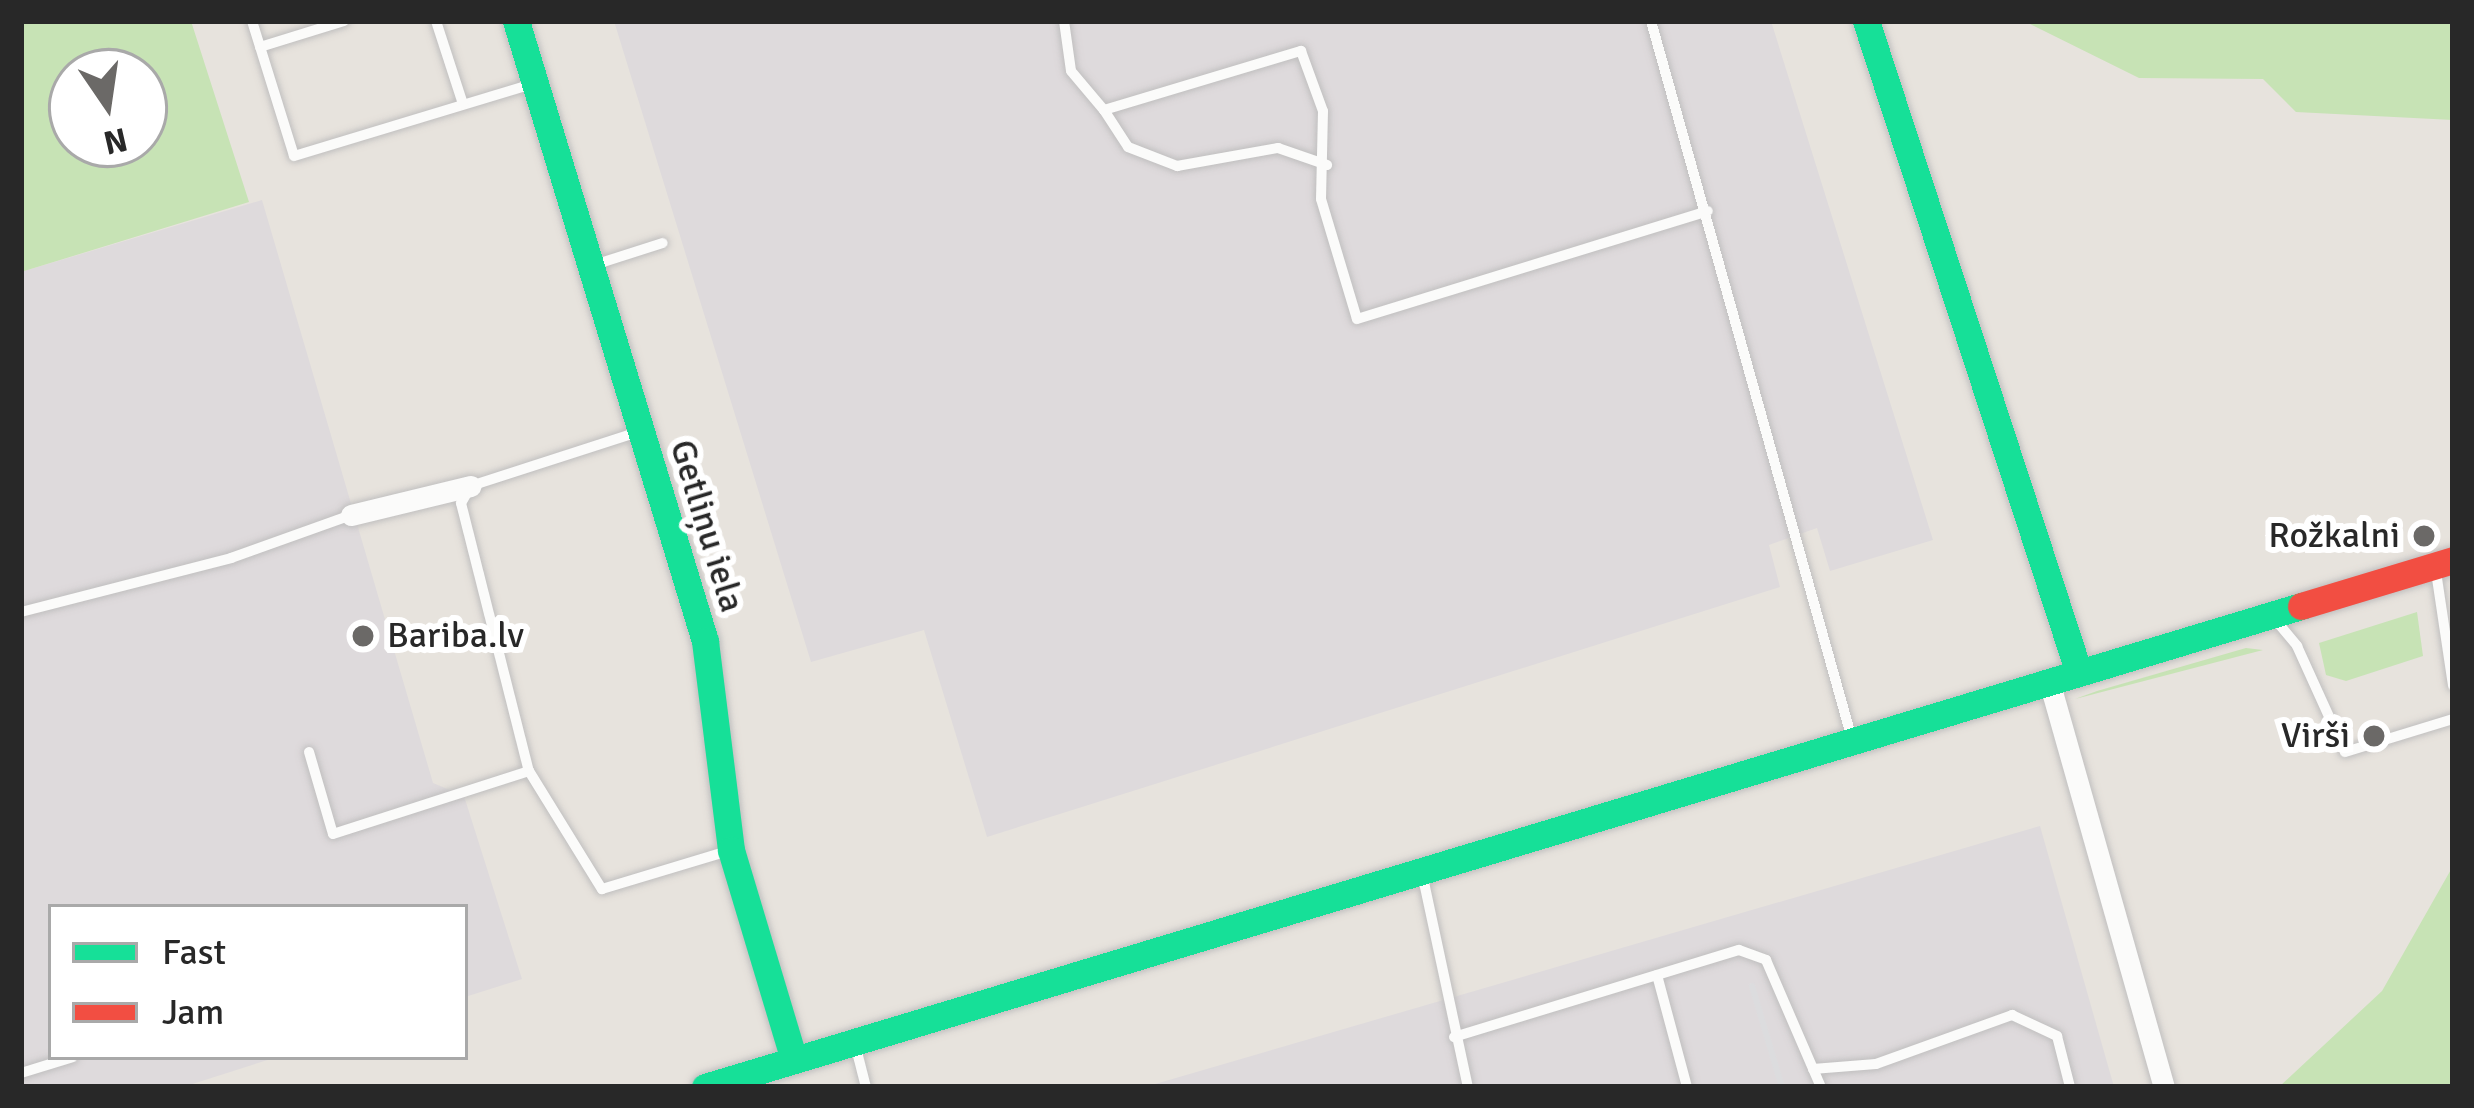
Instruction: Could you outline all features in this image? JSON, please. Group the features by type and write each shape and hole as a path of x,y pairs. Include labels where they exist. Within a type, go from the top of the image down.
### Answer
{"main road":[{"name":"Getliņu iela","path":"516,21 705,641 731,850 794,1060"},
{"path":"1866,21 2079,673"},
{"path":"705,1087 2444,563"}],"street":[{"path":"351,515 471,486"},
{"path":"2049,681 2164,1087"}],"lane":[{"path":"252,21 294,156 535,83"},
{"path":"260,47 344,21"},
{"path":"436,21 463,104"},
{"path":"1064,21 1071,71 1128,147 1177,166 1278,148 1327,165"},
{"path":"1651,21 1708,211 1852,739"},
{"path":"1104,110 1301,51 1323,111 1327,165 1321,199 1357,319 1708,211"},
{"path":"591,266 663,243"},
{"path":"641,431 471,486 461,503 529,771 602,889 731,850"},
{"path":"21,612 231,558 351,515"},
{"path":"2444,563 2453,686"},
{"path":"2271,615 2297,646 2344,752 2453,719"},
{"path":"308,752 333,834 529,771"},
{"path":"1421,870 1468,1087"},
{"path":"1454,1037 1739,950 1766,960 1821,1087"},
{"path":"1657,975 1688,1087"},
{"path":"1814,1069 1876,1064 2012,1015 2056,1036 2070,1087"},
{"path":"854,1041 866,1087"},
{"path":"21,1073 63,1060"}],"shaded area":[{"path":"614,21 1771,21 1933,540 1830,571 1817,528 1769,545 1780,587 987,837 924,630 811,662"},
{"path":"262,200 433,783 464,796 522,979 468,996 468,904 48,904 48,1060 268,1060 183,1087 21,1087 21,272"},
{"path":"2040,826 2114,1087 1145,1087"}],"green space":[{"path":"21,21 191,21 249,202 21,272"},
{"path":"1997,21 2453,21 2453,120 2296,112 2263,79 2139,78 2030,24"},
{"path":"2417,612 2423,656 2346,681 2326,675 2319,643"},
{"path":"2246,648 2263,650 2075,699 2097,691"},
{"path":"2453,866 2453,1087 2279,1087 2382,991"}],"railway":[{"path":"1752,986 1782,1087"}],"traffic: fast":[{"path":"516,21 705,641 731,850 794,1060"},
{"path":"1866,21 2079,673"},
{"path":"705,1087 2301,606"}],"traffic: jam":[{"path":"2301,606 2453,560"}],"place":[{"name":"Rožkalni","path":"2424,536"},
{"name":"Bariba.lv","path":"363,636"},
{"name":"Virši","path":"2374,736"}]}
